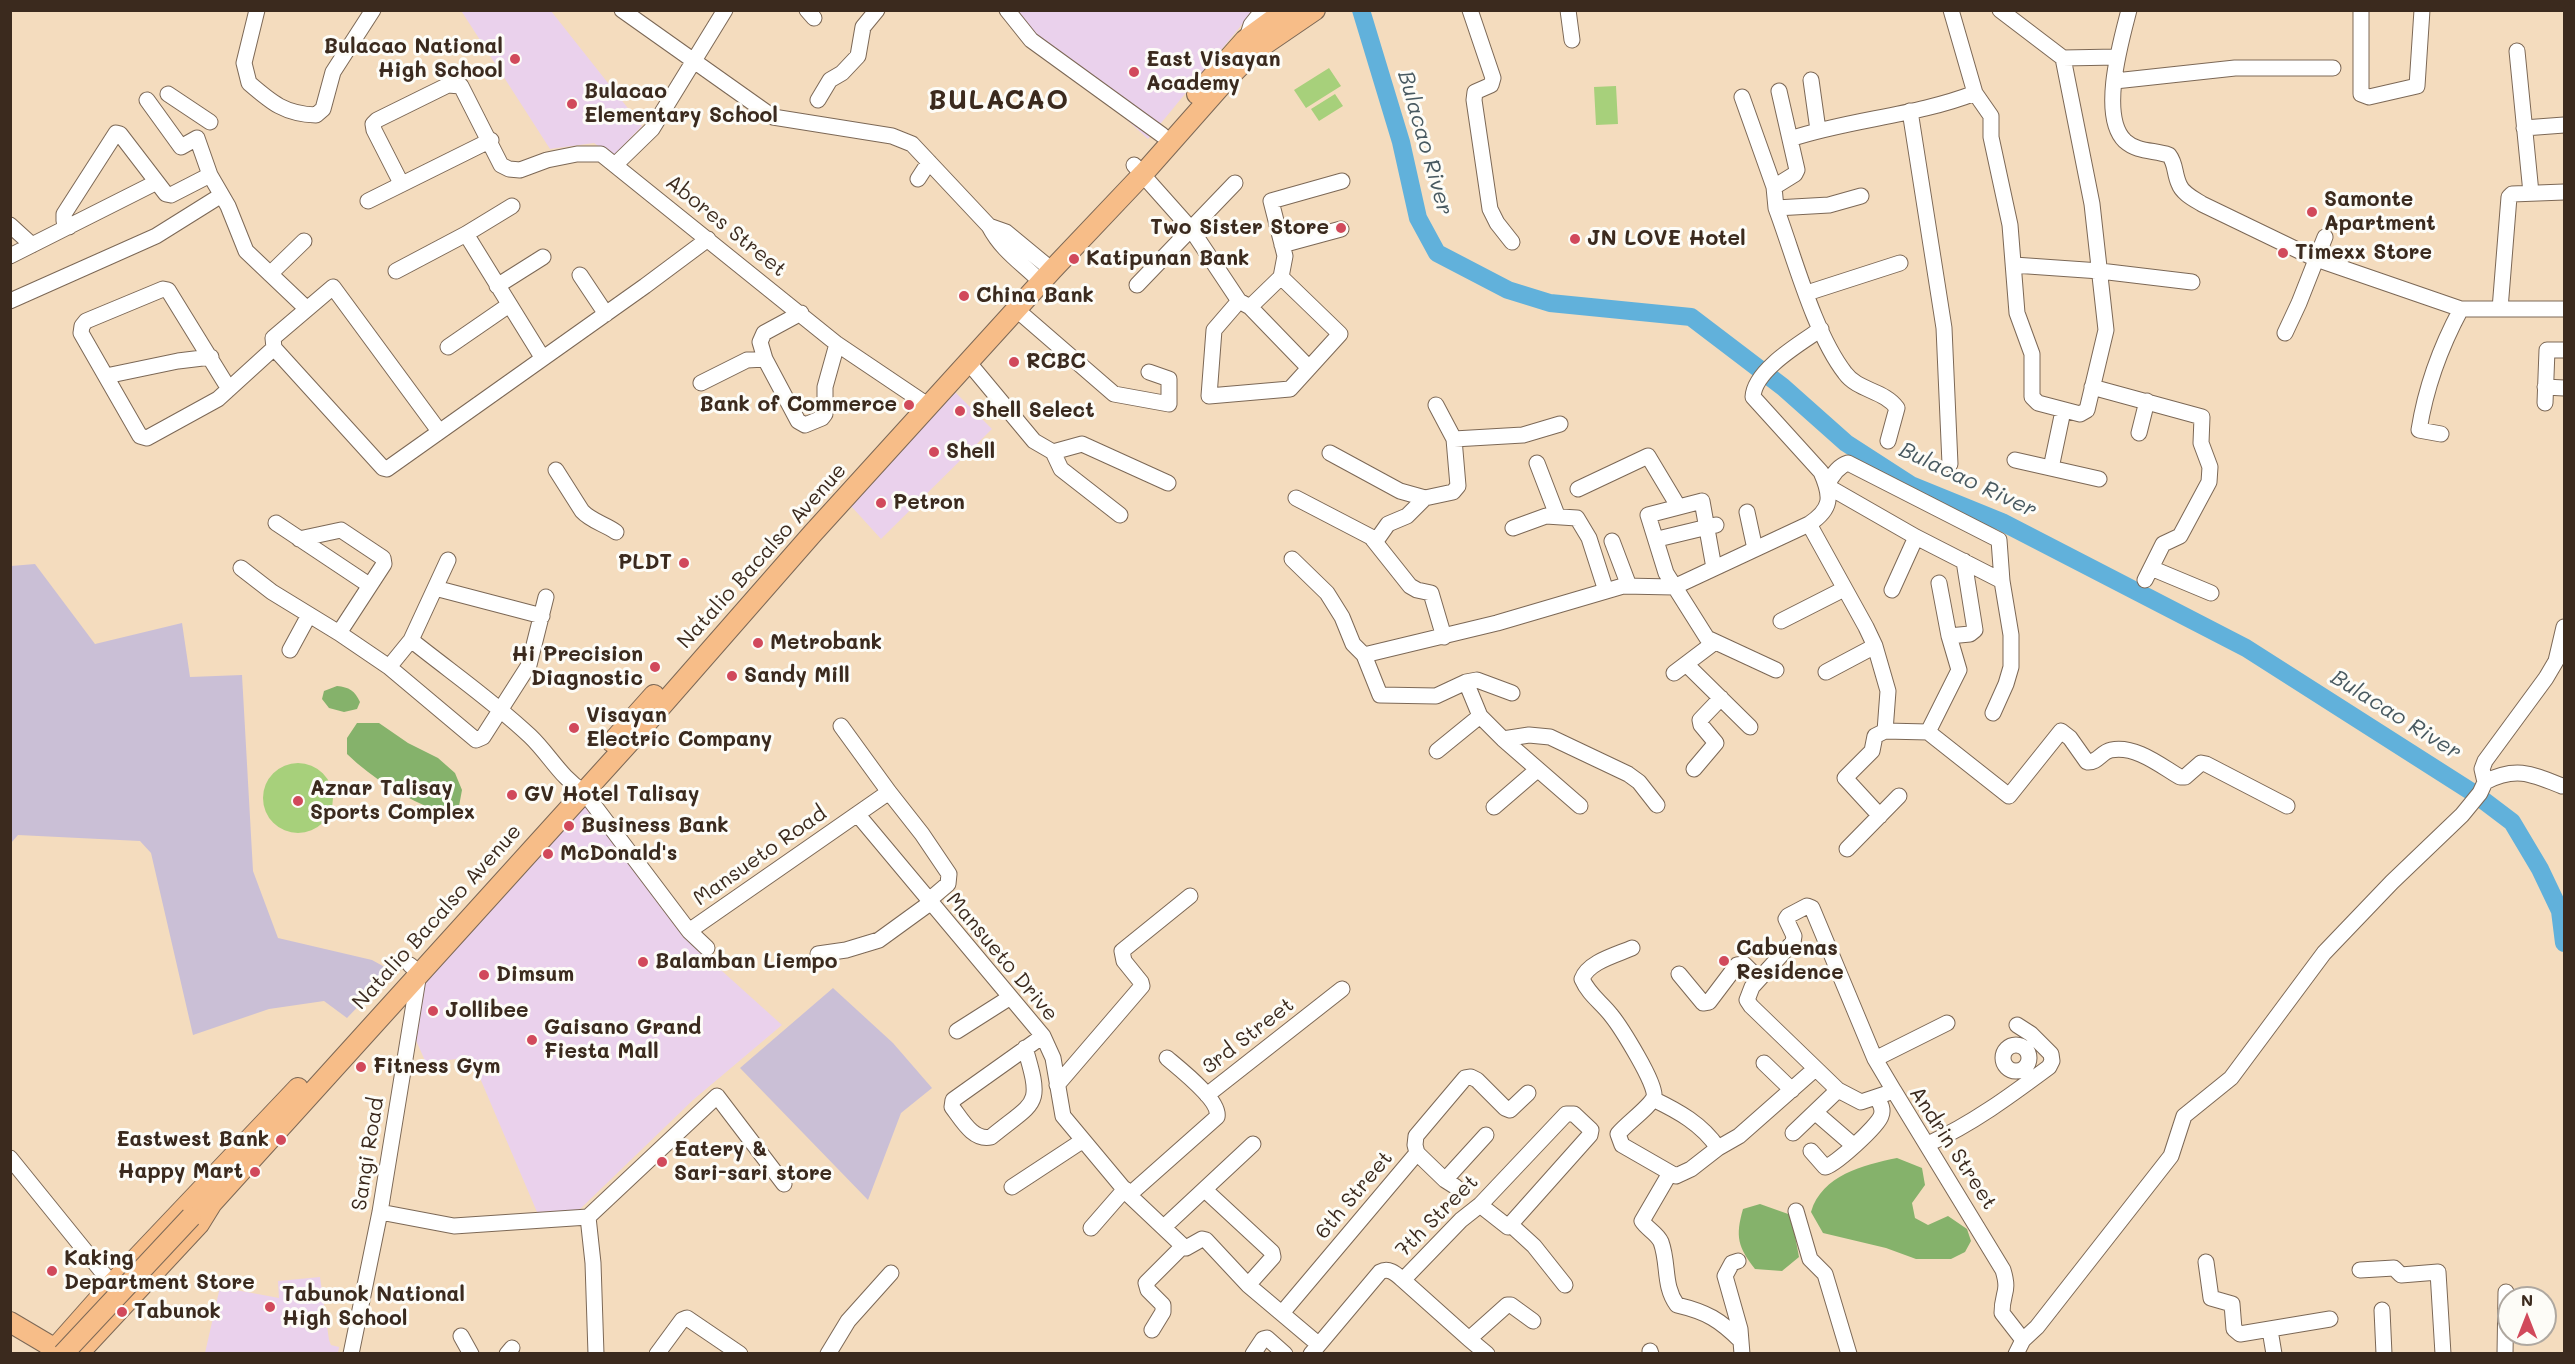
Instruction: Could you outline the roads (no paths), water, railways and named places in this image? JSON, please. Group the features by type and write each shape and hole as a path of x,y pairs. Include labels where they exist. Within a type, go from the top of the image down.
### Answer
{"main road":[{"name":"Natalio Bacalso Avenue","path":"58,1352 191,1217 579,789 644,726 925,403 1139,170 1227,79 1250,46 1286,10"},
{"name":"Natalio Bacalso Avenue","path":"1139,170 1162,135 1216,70 1250,46 1315,10"},
{"name":"Natalio Bacalso Avenue","path":"925,403 969,363 1017,310 1043,273"},
{"name":"Natalio Bacalso Avenue","path":"58,1352 112,1284 206,1198"},
{"name":"Natalio Bacalso Avenue","path":"78,1353 199,1224 206,1198"},
{"path":"10,1322 58,1352"}],"street":[{"path":"257,10 244,63 249,83 284,109 297,114 316,115 323,109 333,72 373,10"},
{"path":"622,10 773,117 901,138 912,144 989,226 1006,232 1043,273"},
{"path":"616,164 652,129 725,10"},
{"path":"818,100 830,81 842,74 858,56 863,27 877,10"},
{"path":"1007,10 1031,40 1162,135"},
{"path":"1250,46 1251,25 1263,10"},
{"path":"1470,10 1492,78 1491,85 1475,92 1474,100 1490,208 1497,223 1512,242"},
{"path":"1568,10 1572,40"},
{"path":"1951,10 1975,93 1991,116 1991,137 2010,225 2017,313 2032,354 2032,396 2038,403 2076,414 2084,412 2106,330 2092,204 2062,58"},
{"path":"2000,10 2062,58 2117,57"},
{"path":"2129,10 2117,57 2115,81 2114,118 2119,134 2137,149 2169,155 2174,162 2179,186 2202,204 2316,259 2461,309 2565,309"},
{"path":"2367,10 2361,11 2361,94 2369,97 2417,86 2422,10"},
{"path":"2517,51 2531,194"},
{"path":"2115,81 2235,68 2333,68"},
{"path":"1811,80 1818,130"},
{"name":"Abores Street","path":"401,183 373,124 448,85 461,86 491,140 501,165 519,170 547,160 577,154 601,154 837,344 925,403"},
{"path":"1774,187 1796,172 1779,91"},
{"path":"1790,139 1818,130 1910,111 1975,93"},
{"path":"159,116 173,97 210,122"},
{"path":"1742,97 1774,187 1776,207 1807,293 1834,356 1856,385 1890,400 1896,408 1897,413 1888,441"},
{"path":"147,100 181,147 197,138 210,175 220,196 228,206 246,251 307,309"},
{"path":"1910,111 1944,328 1950,464"},
{"path":"2524,128 2565,125"},
{"path":"69,227 64,221 64,214 116,133 120,134 155,183 166,194 171,195 210,175"},
{"path":"368,201 491,140"},
{"path":"918,180 929,162"},
{"path":"1139,170 1191,229 1244,304 1309,368"},
{"path":"1281,278 1340,334 1290,389 1209,396 1214,330 1244,304 1281,278 1285,256 1271,201 1342,181"},
{"path":"10,256 155,183"},
{"path":"1137,285 1235,183"},
{"path":"2500,309 2509,197 2512,194 2565,192"},
{"path":"1776,207 1829,205 1861,195"},
{"path":"10,301 156,236 220,196"},
{"path":"396,271 466,234 512,206"},
{"path":"10,225 32,245"},
{"path":"1282,245 1341,229"},
{"path":"466,234 542,357"},
{"path":"2285,333 2325,237"},
{"path":"439,430 333,287 273,338 274,348 384,469 606,314 708,239"},
{"path":"270,274 304,241"},
{"path":"497,286 543,257"},
{"path":"1807,293 1900,263"},
{"path":"2014,266 2100,271 2192,282"},
{"path":"580,275 606,314"},
{"path":"229,389 168,290 163,289 86,321 82,326 81,333 140,436 147,438 218,399 229,389 274,348"},
{"path":"448,347 509,305"},
{"path":"2441,434 2419,430 2424,396 2438,356 2461,309"},
{"path":"1017,310 1114,393 1169,404 1169,379 1149,372"},
{"path":"801,313 764,333 760,342 765,359 798,421 805,425 822,418 825,414 825,387 837,344"},
{"path":"1364,655 1444,637 1606,591 1629,586 1674,587 1809,524 1824,514 1827,509 1827,486 1821,472 1754,397 1758,382 1780,357 1821,328"},
{"path":"2545,403 2547,350 2565,350"},
{"path":"106,376 178,361 211,357"},
{"path":"701,383 747,360 765,359"},
{"path":"969,363 1034,441 1053,452 1061,469 1120,515"},
{"path":"2092,387 2202,417 2201,443 2211,476 2195,511 2180,536 2163,544 2148,574 2211,593"},
{"path":"2546,387 2565,388"},
{"path":"2139,433 2147,401"},
{"path":"1330,453 1400,492 1425,498 1453,492 1458,486 1454,439 1436,405"},
{"path":"2051,468 2063,411"},
{"path":"1454,439 1523,435 1560,424"},
{"path":"1053,452 1082,444 1168,483"},
{"path":"1578,489 1648,456 1678,506"},
{"path":"2015,460 2099,479"},
{"path":"1537,463 1557,515"},
{"path":"1827,486 1842,465 1848,463 1999,540 2002,581 2011,635 2011,667 1993,713"},
{"path":"556,470 587,517 605,524 616,532"},
{"path":"1827,486 1916,537 2002,581"},
{"path":"1296,498 1376,541 1410,586 1416,590 1431,593 1444,637"},
{"path":"1376,541 1388,524 1407,516 1425,498"},
{"path":"1714,568 1712,526 1702,501 1650,513 1647,517 1666,573 1707,638 1776,670"},
{"path":"1747,512 1755,549"},
{"path":"1513,528 1546,516 1577,518 1584,525 1606,591"},
{"path":"276,523 369,585"},
{"path":"1809,524 1875,646 1888,691 1885,731"},
{"path":"1662,538 1712,526"},
{"path":"299,539 341,530 382,556 384,564 339,633"},
{"path":"1892,590 1916,537"},
{"path":"1612,541 1629,586"},
{"path":"1292,559 1327,593 1342,616 1353,644 1364,655 1378,693 1436,696 1466,682 1477,680 1512,693"},
{"path":"388,667 411,640 448,560"},
{"path":"1949,636 1970,634 1975,630 1964,561"},
{"path":"241,568 272,592 339,633 388,667 472,738 483,737 529,665 546,597"},
{"path":"1928,732 1959,670 1949,636 1939,583"},
{"path":"435,588 542,616"},
{"path":"1781,621 1844,589"},
{"path":"290,650 309,615"},
{"path":"2482,788 2482,769 2485,761 2552,669 2565,627"},
{"name":"Mansueto Road","path":"411,640 532,738 579,789 689,931 889,792"},
{"path":"1715,642 1680,669 1721,698 1750,727"},
{"path":"1826,672 1875,646"},
{"path":"1466,682 1480,716 1537,770 1580,806"},
{"path":"1694,769 1716,743 1701,725 1700,720 1721,698"},
{"path":"1437,751 1480,716"},
{"path":"818,954 846,950 879,940 929,902 948,884 949,874 922,834 841,726"},
{"path":"1880,816 1845,778 1872,751 1875,736 1885,731 1928,732 2009,796 2061,731 2070,738 2087,762 2095,761 2111,750 2120,750 2151,758 2180,777 2185,777 2201,763 2206,764 2287,806"},
{"path":"1503,739 1529,735 1550,736 1628,774 1639,782 1657,805"},
{"path":"1494,807 1537,770"},
{"path":"2020,1347 2171,1156 2184,1116 2231,1078 2324,953 2392,882 2462,815 2482,788 2509,772 2521,772 2562,786"},
{"path":"1847,849 1899,796"},
{"name":"Mansueto Drive","path":"858,814 1043,1036 1053,1058 1062,1116 1127,1192 1183,1246"},
{"path":"1057,1085 1140,989 1141,982 1124,961 1122,951 1190,896"},
{"path":"1679,974 1703,1003 1709,1002 1737,965 1744,964 1756,983 1793,942 1794,936 1786,919 1787,916 1807,906 1812,907 1875,1059 1894,1091"},
{"path":"689,931 707,948"},
{"path":"1632,948 1595,965 1584,972 1582,979 1588,992 1612,1015 1655,1091 1653,1099 1618,1134 1622,1145 1676,1176 1686,1172 1718,1148 1739,1136 1815,1069"},
{"name":"Sangi Road","path":"351,1353 380,1212 414,969"},
{"name":"Andrin Street","path":"1756,983 1747,999 1751,1006 1838,1090 1856,1101 1877,1098 1894,1091 2004,1270 2008,1290 2002,1313 2020,1347"},
{"name":"3rd Street","path":"1127,1192 1217,1117 1218,1110 1206,1095 1342,990"},
{"path":"957,1031 1009,998"},
{"path":"1875,1059 1947,1023"},
{"path":"1928,1144 1947,1136 2000,1104 2027,1075 2049,1067 2052,1056 2031,1034 2017,1025"},
{"path":"1025,1048 1036,1092 1032,1103 987,1138 970,1130 950,1103 1025,1048 1043,1036"},
{"path":"1167,1058 1206,1095"},
{"path":"1764,1063 1792,1090"},
{"name":"6th Street","path":"1282,1313 1417,1153 1414,1145 1416,1136 1465,1078 1471,1077 1477,1080 1505,1108 1510,1110 1528,1092"},
{"path":"1793,1133 1838,1090"},
{"path":"380,1212 454,1226 588,1217 717,1096 784,1185"},
{"path":"1811,1151 1825,1167 1832,1166 1881,1118 1882,1108 1877,1098"},
{"path":"1653,1099 1682,1113 1711,1138 1718,1148"},
{"name":"7th Street","path":"1315,1349 1380,1272 1385,1269 1392,1271 1403,1280 1569,1113 1588,1127 1590,1135 1511,1225"},
{"path":"1816,1113 1852,1145"},
{"path":"1417,1153 1450,1184 1486,1135"},
{"path":"1012,1187 1082,1141"},
{"path":"1164,1227 1253,1144"},
{"path":"10,1158 112,1284"},
{"path":"1670,1173 1642,1221 1646,1228 1659,1238 1667,1261 1667,1284 1671,1296 1677,1305 1704,1311 1725,1325 1742,1347"},
{"path":"1205,1190 1272,1252 1274,1257 1248,1285"},
{"path":"1091,1228 1127,1192"},
{"path":"1480,1205 1505,1227 1511,1225 1534,1246 1565,1285"},
{"path":"1796,1211 1810,1259 1825,1274 1849,1353"},
{"path":"588,1217 593,1263 596,1353"},
{"path":"1152,1330 1163,1312 1163,1305 1148,1290 1146,1283 1183,1246 1186,1248 1199,1240 1206,1240 1248,1285 1282,1313 1315,1349"},
{"path":"1738,1261 1732,1263 1725,1276 1742,1347"},
{"path":"2206,1262 2209,1295 2214,1300 2232,1304 2236,1332 2240,1334 2330,1319"},
{"path":"2360,1270 2390,1268 2396,1269 2401,1275 2439,1273 2443,1353"},
{"path":"828,1353 848,1321 891,1273"},
{"path":"1403,1280 1487,1353"},
{"path":"1469,1339 1508,1305 1533,1321"},
{"path":"2382,1310 2384,1353"},
{"path":"657,1353 682,1320 687,1318 740,1353"},
{"path":"2270,1330 2274,1353"},
{"path":"461,1336 471,1353"},
{"path":"1253,1353 1263,1339 1267,1338 1285,1353"}],"waterway":[{"name":"Bulacao River","path":"1361,10 1401,142 1418,218 1437,253 1508,290 1550,303 1691,317 1783,387 1846,443 1911,485 2002,522 2246,648 2475,794 2512,822 2540,869 2560,911 2564,943"}],"place":[{"name":"Bulacao National High School","path":"515,59"},
{"name":"East Visayan Academy","path":"1134,72"},
{"name":"Bulacao Elementary School","path":"572,104"},
{"name":"Samonte Apartment","path":"2312,212"},
{"name":"Two Sister Store","path":"1341,228"},
{"name":"JN LOVE Hotel","path":"1575,239"},
{"name":"Timexx Store","path":"2283,253"},
{"name":"Katipunan Bank","path":"1074,259"},
{"name":"China Bank","path":"964,296"},
{"name":"RCBC","path":"1014,362"},
{"name":"Bank of Commerce","path":"909,405"},
{"name":"Shell Select","path":"960,411"},
{"name":"Shell","path":"934,452"},
{"name":"Petron","path":"881,503"},
{"name":"PLDT","path":"684,563"},
{"name":"Metrobank","path":"758,643"},
{"name":"Hi Precision Diagnostic","path":"655,667"},
{"name":"Sandy Mill","path":"732,676"},
{"name":"Visayan Electric Company","path":"574,728"},
{"name":"GV Hotel Talisay","path":"512,795"},
{"name":"Aznar Talisay Sports Complex","path":"298,801"},
{"name":"Business Bank","path":"569,826"},
{"name":"McDonald's","path":"548,854"},
{"name":"Cabuenas Residence","path":"1724,961"},
{"name":"Balamban Liempo","path":"643,962"},
{"name":"Dimsum","path":"484,975"},
{"name":"Jollibee","path":"433,1011"},
{"name":"Gaisano Grand Fiesta Mall","path":"532,1040"},
{"name":"Fitness Gym","path":"361,1067"},
{"name":"Eastwest Bank","path":"281,1140"},
{"name":"Eatery & Sari-sari store","path":"662,1162"},
{"name":"Happy Mart","path":"255,1172"},
{"name":"Kaking Department Store","path":"52,1271"},
{"name":"Tabunok National High School","path":"270,1307"},
{"name":"Tabunok","path":"122,1312"}],"district":[{"name":"BULACAO","path":"999,101"}]}
